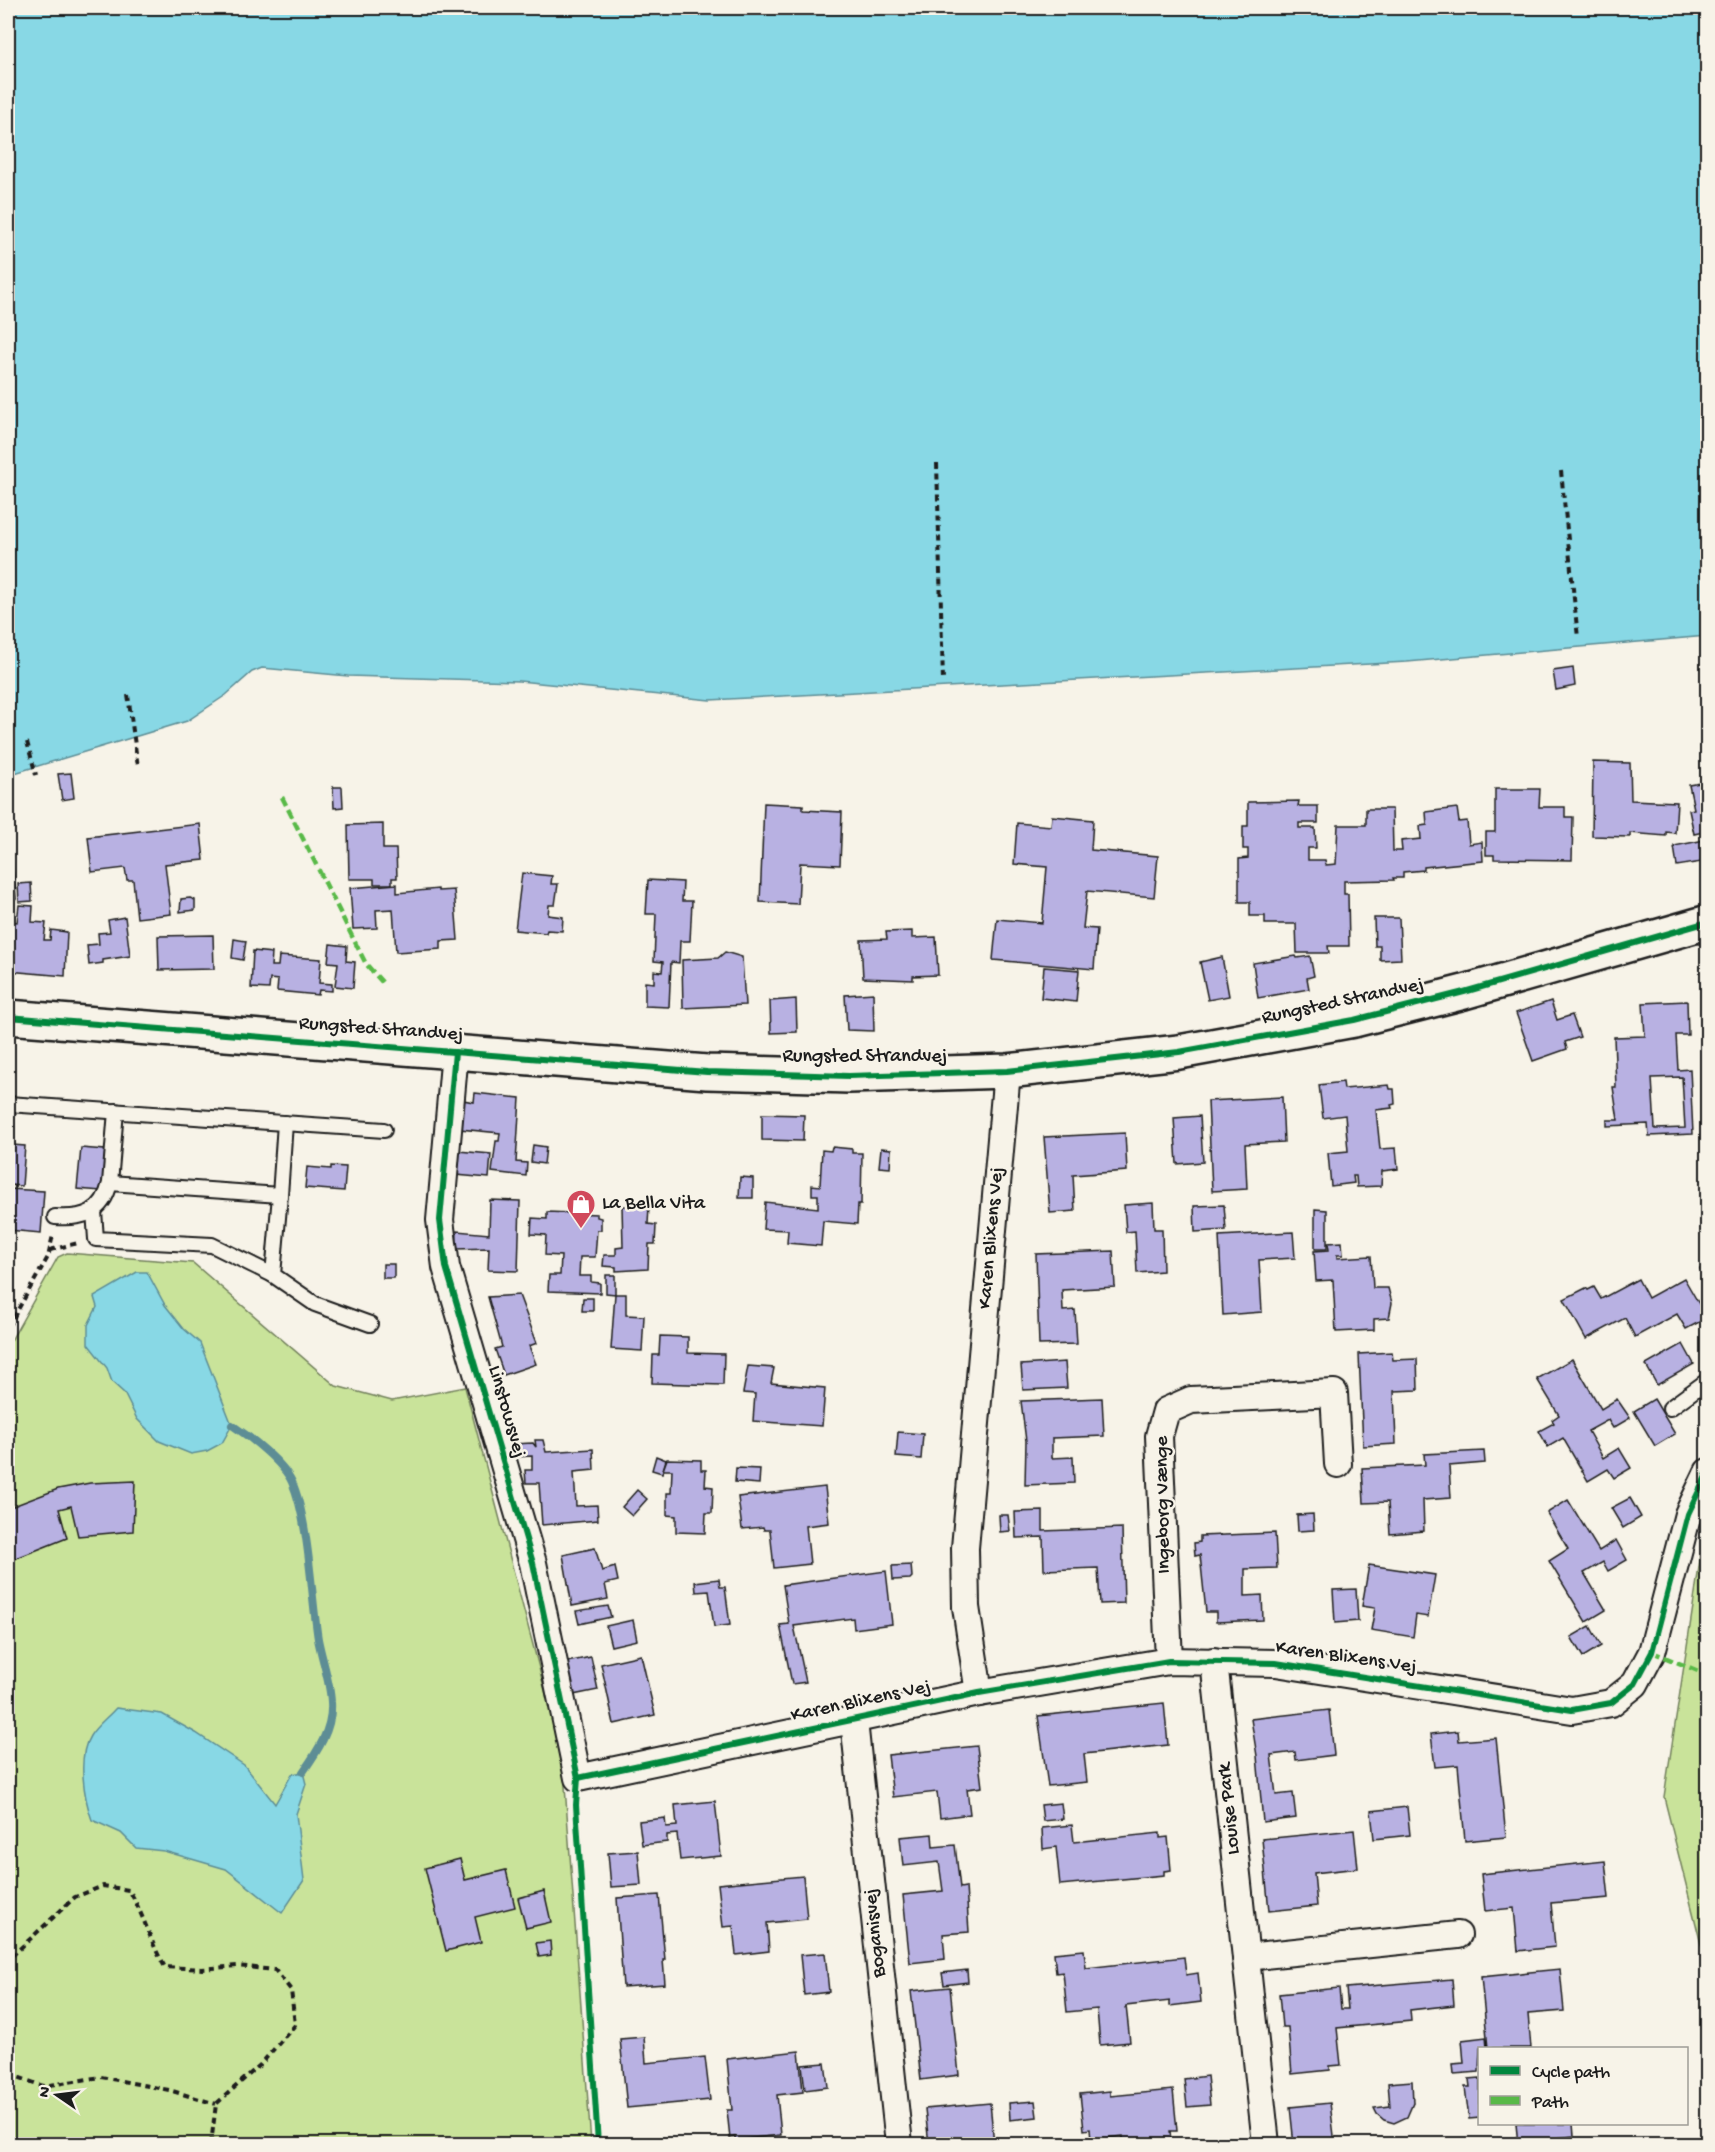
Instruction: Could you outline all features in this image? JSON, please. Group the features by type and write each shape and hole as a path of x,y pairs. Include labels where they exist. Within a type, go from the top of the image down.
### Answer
{"main road":[{"name":"Rungsted Strandvej","path":"8,1017 707,1072 849,1076 1007,1071 1179,1052 1354,1020 1464,992 1707,922"}],"street":[{"name":"Linstowsvej","path":"455,1052 440,1220 446,1267 533,1563 578,1778"},
{"name":"Karen Blixens Vej","path":"979,1693 966,1607 965,1548 1007,1071"},
{"name":"Ingeborg Vænge","path":"1169,1661 1159,1436 1166,1411 1191,1400 1334,1393 1338,1464"},
{"name":"Karen Blixens Vej","path":"578,1778 979,1693 1169,1661 1276,1663 1572,1710 1611,1703 1635,1684 1652,1652 1688,1514 1707,1472"},
{"name":"Louise Park","path":"1214,1661 1266,2145"},
{"name":"Boganisvej","path":"854,1721 899,2145"},
{"path":"1246,1957 1458,1935"}],"lane":[{"path":"8,1104 384,1130"},
{"path":"56,1217 85,1216 99,1208 110,1184 116,1111"},
{"path":"273,1275 285,1123"},
{"path":"110,1184 280,1195"},
{"path":"94,1211 96,1239 212,1245 273,1275 315,1304 370,1324"},
{"path":"1670,1408 1707,1380"}],"path":[{"path":"937,463 943,681"},
{"path":"1561,471 1578,638"},
{"path":"128,695 138,767"},
{"path":"27,742 36,775"},
{"path":"8,1327 50,1250 56,1217"},
{"path":"50,1250 96,1239"},
{"path":"8,1966 12,1956 75,1897 103,1886 129,1890 142,1912 154,1950 165,1967 202,1969 237,1965 276,1970 291,1990 295,2025 260,2065 216,2104 211,2145"},
{"path":"8,2050 15,2076 43,2086 101,2077 216,2104"}],"green space":[{"path":"67,1253 193,1263 336,1386 392,1401 465,1387 563,1759 591,2144 8,2144 8,1346 58,1257"},
{"path":"1707,1544 1707,1968 1664,1797 1701,1554"}],"water":[{"path":"8,8 1707,8 1707,636 1407,662 710,700 519,681 348,676 262,668 252,672 226,695 187,721 8,775"},
{"path":"137,1272 147,1272 165,1305 184,1329 200,1343 232,1425 222,1443 207,1451 191,1454 159,1441 137,1419 124,1393 112,1382 107,1368 88,1344 88,1325 97,1307 94,1297"},
{"path":"116,1708 162,1714 196,1733 244,1765 275,1804 292,1774 303,1772 306,1784 296,1814 304,1880 282,1913 226,1869 164,1851 136,1848 121,1833 92,1820 86,1801 83,1778 86,1745 93,1732"}],"building":[{"path":"1573,668 1575,686 1556,690 1553,671"},
{"path":"1593,762 1630,763 1631,800 1677,802 1675,833 1666,832 1666,836 1630,833 1630,837 1592,836"},
{"path":"71,773 74,798 62,800 58,774"},
{"path":"1708,775 1708,831 1694,834 1689,810 1694,809 1689,785 1706,782 1705,776"},
{"path":"333,787 342,787 343,807 334,808"},
{"path":"1495,789 1540,789 1539,807 1565,807 1565,817 1573,817 1572,860 1494,859 1494,855 1486,855 1486,832 1495,832"},
{"path":"1299,801 1298,806 1318,806 1318,823 1299,823 1299,828 1315,828 1316,848 1308,848 1308,860 1325,860 1326,865 1336,864 1338,825 1366,825 1366,809 1392,809 1393,851 1402,851 1401,841 1421,839 1420,826 1427,825 1426,812 1457,808 1459,822 1467,821 1469,844 1482,842 1483,861 1424,867 1424,870 1403,872 1403,878 1393,878 1394,880 1344,881 1344,894 1348,894 1349,946 1328,946 1329,953 1297,953 1296,924 1265,924 1265,916 1250,916 1250,902 1239,902 1239,859 1248,858 1248,849 1243,849 1243,826 1248,826 1248,802"},
{"path":"764,803 803,805 803,810 842,812 840,865 800,863 798,904 760,902"},
{"path":"1052,816 1093,820 1091,850 1158,856 1154,897 1087,891 1083,928 1097,929 1094,969 993,960 997,919 1042,923 1047,867 1014,864 1017,823 1051,826"},
{"path":"200,824 204,860 165,864 171,914 137,918 133,880 127,880 125,868 92,872 88,837"},
{"path":"383,824 383,849 396,849 397,878 392,878 392,884 374,884 374,879 349,879 348,825"},
{"path":"1705,840 1708,861 1677,866 1674,846"},
{"path":"8,848 11,848 16,899 8,899"},
{"path":"522,873 552,876 551,884 558,884 555,905 549,905 548,915 563,917 562,931 547,930 546,933 515,930"},
{"path":"648,880 683,882 682,901 692,901 690,941 680,941 679,963 671,962 669,1007 645,1006 645,982 654,983 654,971 662,972 663,962 654,961 656,914 646,914"},
{"path":"31,883 32,901 19,902 18,884"},
{"path":"397,884 397,893 438,889 438,891 454,890 458,940 441,941 441,949 396,952 393,909 376,910 377,928 353,929 350,888"},
{"path":"181,899 195,900 195,910 180,912"},
{"path":"19,905 33,906 32,922 46,923 44,940 50,940 51,930 67,932 65,976 8,971 10,921 17,922"},
{"path":"125,917 130,956 103,960 103,963 89,965 87,945 99,944 98,933 110,932 108,920"},
{"path":"1374,918 1399,918 1401,959 1380,960 1380,946 1375,946"},
{"path":"912,931 912,938 936,937 938,975 913,976 913,980 863,978 861,940 887,939 886,932"},
{"path":"213,935 214,969 159,970 158,936"},
{"path":"234,939 246,941 243,960 232,958"},
{"path":"330,944 347,946 346,961 355,962 353,988 335,986 338,963 328,962"},
{"path":"253,951 272,953 271,966 278,966 279,956 321,959 319,983 332,984 332,991 319,990 318,995 277,991 278,980 270,979 269,989 251,988"},
{"path":"725,952 742,957 745,1005 683,1008 682,960 718,958"},
{"path":"1296,956 1297,958 1310,956 1314,976 1307,978 1309,989 1258,998 1253,963"},
{"path":"1222,957 1229,996 1208,1000 1200,962"},
{"path":"1044,967 1079,970 1076,1002 1041,998"},
{"path":"873,993 874,1031 847,1030 845,995"},
{"path":"796,999 797,1032 771,1033 770,1001"},
{"path":"1551,1001 1557,1020 1572,1015 1580,1037 1565,1042 1567,1049 1533,1061 1516,1013"},
{"path":"1687,1001 1688,1035 1676,1035 1678,1070 1690,1069 1693,1134 1649,1136 1648,1124 1607,1126 1607,1120 1618,1120 1613,1087 1616,1087 1614,1037 1645,1036 1643,1003","holes":["1682,1077 1685,1128 1655,1129 1652,1078"]},
{"path":"1343,1082 1344,1089 1389,1085 1390,1089 1394,1089 1395,1104 1391,1105 1392,1108 1376,1110 1380,1149 1396,1148 1398,1169 1382,1171 1381,1186 1357,1187 1356,1176 1353,1176 1354,1183 1331,1186 1328,1153 1348,1151 1345,1115 1323,1118 1319,1085"},
{"path":"475,1093 520,1098 516,1162 527,1163 526,1176 492,1172 496,1141 499,1141 500,1133 460,1129 463,1100 474,1102"},
{"path":"1282,1097 1284,1142 1245,1144 1247,1189 1212,1191 1208,1101"},
{"path":"762,1114 804,1115 803,1141 762,1140"},
{"path":"1200,1116 1203,1162 1177,1164 1174,1118"},
{"path":"1125,1133 1127,1171 1073,1175 1075,1211 1050,1213 1044,1137"},
{"path":"12,1145 25,1146 22,1186 9,1185"},
{"path":"533,1145 546,1147 544,1164 531,1162"},
{"path":"832,1147 852,1149 852,1153 862,1153 861,1204 858,1204 857,1224 823,1221 821,1246 787,1243 788,1230 763,1229 765,1202 818,1208 818,1195 812,1195 812,1185 820,1186 822,1150 831,1151"},
{"path":"81,1148 105,1150 102,1191 77,1189"},
{"path":"881,1148 891,1149 890,1168 879,1167"},
{"path":"458,1151 491,1154 489,1178 456,1175"},
{"path":"331,1166 346,1167 344,1191 305,1188 307,1167 331,1169"},
{"path":"740,1177 753,1178 753,1198 739,1198"},
{"path":"9,1189 44,1191 41,1233 8,1230"},
{"path":"490,1200 520,1201 518,1271 488,1270 489,1248 456,1249 457,1231 489,1234"},
{"path":"1153,1203 1154,1229 1162,1229 1163,1271 1137,1273 1135,1231 1126,1232 1124,1205"},
{"path":"1224,1205 1226,1230 1195,1232 1194,1206"},
{"path":"622,1206 649,1206 648,1224 656,1225 655,1244 649,1244 648,1269 616,1271 616,1267 603,1266 604,1255 616,1255 616,1248 623,1247"},
{"path":"1315,1209 1327,1210 1327,1249 1315,1249"},
{"path":"547,1212 597,1214 597,1217 601,1218 601,1230 597,1230 595,1257 580,1257 579,1276 591,1276 591,1282 600,1283 600,1293 548,1291 549,1275 560,1275 561,1256 545,1255 546,1235 531,1234 532,1218 547,1219"},
{"path":"1293,1232 1295,1258 1259,1260 1262,1312 1223,1315 1219,1236"},
{"path":"1342,1242 1343,1255 1337,1255 1337,1258 1371,1256 1373,1288 1388,1288 1392,1303 1389,1318 1374,1319 1374,1330 1336,1332 1333,1280 1316,1281 1314,1251 1329,1250 1328,1243"},
{"path":"1113,1251 1115,1287 1062,1290 1063,1311 1075,1310 1077,1344 1039,1345 1036,1254"},
{"path":"383,1264 394,1264 394,1278 383,1278"},
{"path":"1708,1265 1708,1281 1700,1269"},
{"path":"606,1275 615,1275 615,1294 606,1293"},
{"path":"1684,1278 1707,1318 1686,1329 1677,1314 1635,1337 1625,1318 1586,1339 1564,1299 1586,1288 1588,1290 1594,1287 1601,1299 1638,1279 1648,1298"},
{"path":"615,1294 626,1294 626,1315 644,1316 642,1351 611,1349"},
{"path":"519,1295 537,1343 529,1346 536,1364 504,1375 495,1349 502,1347 488,1297"},
{"path":"583,1298 593,1298 593,1311 582,1311"},
{"path":"660,1336 688,1337 688,1353 724,1354 723,1385 652,1383 653,1355 659,1355"},
{"path":"1683,1344 1694,1364 1657,1385 1646,1365"},
{"path":"1392,1352 1393,1360 1417,1359 1418,1390 1394,1391 1396,1444 1363,1446 1359,1354"},
{"path":"1572,1359 1601,1409 1617,1399 1630,1418 1613,1428 1608,1420 1588,1431 1603,1458 1619,1448 1631,1468 1614,1478 1608,1469 1588,1481 1563,1438 1548,1447 1539,1431 1554,1423 1552,1420 1559,1415 1537,1379"},
{"path":"1065,1362 1067,1388 1023,1390 1021,1365"},
{"path":"748,1366 774,1368 771,1383 825,1388 822,1426 753,1421 755,1394 743,1393"},
{"path":"1102,1398 1104,1436 1052,1438 1052,1458 1073,1457 1074,1483 1025,1485 1026,1441 1021,1401"},
{"path":"1654,1399 1675,1434 1655,1446 1634,1411"},
{"path":"898,1432 923,1434 921,1459 896,1457"},
{"path":"535,1440 543,1440 546,1452 593,1449 594,1470 574,1472 576,1506 597,1505 598,1520 542,1525 539,1483 526,1483 525,1470 532,1470 532,1456 513,1457 512,1444 533,1443 536,1447"},
{"path":"1484,1451 1485,1463 1449,1466 1451,1498 1423,1500 1424,1531 1390,1534 1388,1502 1364,1503 1362,1468 1425,1465 1424,1454"},
{"path":"656,1456 666,1460 662,1473 652,1470"},
{"path":"667,1459 701,1460 701,1470 706,1470 705,1486 713,1487 712,1513 706,1513 705,1533 676,1532 676,1516 667,1515 667,1493 671,1493 672,1470 663,1470"},
{"path":"736,1468 760,1469 759,1484 735,1482"},
{"path":"135,1481 133,1531 78,1536 71,1506 59,1509 67,1538 14,1559 8,1545 8,1508 58,1489 90,1483"},
{"path":"825,1487 829,1523 806,1526 810,1564 774,1568 770,1530 764,1530 763,1527 742,1529 738,1497"},
{"path":"637,1490 647,1499 632,1516 622,1507"},
{"path":"1630,1498 1641,1517 1623,1528 1611,1508"},
{"path":"1568,1500 1599,1551 1616,1540 1627,1560 1608,1571 1603,1562 1584,1573 1606,1610 1586,1622 1549,1561 1568,1549 1547,1513"},
{"path":"1043,1511 1043,1531 1122,1528 1124,1603 1100,1604 1098,1568 1044,1570 1043,1537 1016,1538 1015,1512"},
{"path":"1313,1514 1314,1530 1298,1531 1297,1515"},
{"path":"999,1515 1008,1515 1010,1531 1000,1532"},
{"path":"1275,1533 1277,1568 1245,1569 1245,1596 1262,1595 1263,1620 1216,1622 1216,1612 1206,1612 1200,1555 1195,1556 1194,1543 1200,1542 1200,1536"},
{"path":"595,1548 602,1571 615,1567 618,1581 605,1584 608,1599 572,1606 563,1555"},
{"path":"911,1565 912,1577 910,1579 893,1580 892,1566"},
{"path":"1369,1565 1435,1575 1428,1617 1416,1615 1413,1637 1371,1630 1375,1608 1362,1606"},
{"path":"886,1571 892,1624 854,1629 853,1618 794,1626 806,1682 792,1684 780,1625 789,1624 783,1585"},
{"path":"719,1579 720,1587 725,1587 730,1625 714,1627 709,1591 696,1592 695,1582"},
{"path":"1356,1589 1358,1621 1335,1623 1333,1590"},
{"path":"608,1606 611,1617 579,1624 576,1611"},
{"path":"633,1620 637,1640 611,1646 606,1626"},
{"path":"1590,1626 1601,1646 1583,1657 1571,1637"},
{"path":"641,1655 655,1715 614,1724 601,1664"},
{"path":"591,1657 598,1690 573,1695 567,1662"},
{"path":"1164,1703 1168,1745 1084,1754 1087,1782 1048,1786 1038,1716"},
{"path":"1329,1710 1334,1755 1296,1760 1295,1752 1271,1755 1276,1795 1293,1793 1296,1818 1263,1822 1251,1719"},
{"path":"1458,1731 1459,1741 1496,1738 1506,1837 1465,1841 1458,1765 1435,1767 1431,1734"},
{"path":"977,1746 982,1787 967,1789 970,1814 940,1818 937,1792 893,1797 888,1755"},
{"path":"715,1801 721,1856 680,1860 677,1834 667,1835 667,1842 642,1845 639,1821 665,1818 666,1827 677,1826 675,1805"},
{"path":"1061,1803 1063,1819 1043,1821 1041,1805"},
{"path":"1407,1807 1410,1835 1374,1839 1371,1811"},
{"path":"1072,1825 1074,1842 1160,1833 1160,1838 1168,1837 1171,1870 1164,1871 1164,1875 1060,1885 1056,1847 1043,1849 1042,1828"},
{"path":"1354,1830 1358,1868 1314,1873 1317,1906 1269,1911 1262,1839"},
{"path":"932,1834 933,1847 955,1845 960,1888 966,1887 969,1932 943,1934 945,1959 910,1963 903,1895 943,1891 939,1862 903,1866 900,1837"},
{"path":"638,1851 641,1885 611,1887 608,1853"},
{"path":"460,1859 465,1880 506,1870 515,1907 475,1917 481,1942 446,1951 425,1868"},
{"path":"1605,1861 1609,1898 1551,1903 1555,1947 1518,1951 1514,1908 1485,1911 1481,1874"},
{"path":"803,1876 807,1919 767,1923 769,1951 736,1955 733,1926 723,1927 718,1884"},
{"path":"544,1891 551,1922 526,1928 518,1898"},
{"path":"659,1895 665,1984 623,1987 617,1898"},
{"path":"550,1941 551,1955 539,1957 536,1943"},
{"path":"1084,1950 1086,1968 1184,1957 1186,1975 1198,1973 1201,2002 1170,2006 1170,2001 1126,2006 1130,2042 1100,2045 1097,2009 1067,2012 1063,1972 1056,1973 1054,1953"},
{"path":"825,1953 829,1992 804,1995 800,1955"},
{"path":"1560,1969 1564,2011 1528,2014 1531,2047 1488,2047 1481,1977"},
{"path":"967,1970 968,1982 944,1985 942,1973"},
{"path":"1452,1979 1454,2005 1410,2010 1411,2021 1337,2028 1341,2065 1330,2066 1330,2070 1292,2074 1288,2027 1282,2027 1279,1994 1339,1988 1341,2009 1348,2009 1346,1988"},
{"path":"950,1987 959,2075 921,2080 911,1991"},
{"path":"644,2037 646,2063 705,2057 710,2100 627,2108 620,2039"},
{"path":"1486,2037 1487,2047 1478,2047 1478,2072 1454,2074 1453,2064 1464,2063 1462,2040"},
{"path":"799,2051 803,2092 777,2095 781,2135 735,2140 735,2137 730,2138 727,2110 732,2110 727,2059"},
{"path":"825,2063 828,2087 805,2090 802,2065"},
{"path":"1207,2076 1210,2105 1187,2107 1184,2079"},
{"path":"1478,2078 1478,2118 1469,2119 1465,2087 1470,2087 1469,2079"},
{"path":"1412,2081 1413,2103 1407,2117 1394,2123 1384,2120 1377,2114 1374,2108 1390,2106 1388,2083"},
{"path":"1173,2090 1177,2131 1170,2131 1171,2141 1123,2144 1123,2136 1091,2140 1090,2129 1084,2130 1080,2094 1110,2091 1110,2096"},
{"path":"1035,2101 1037,2117 1010,2120 1009,2103"},
{"path":"990,2103 994,2144 929,2144 925,2109"},
{"path":"1330,2103 1335,2144 1294,2144 1290,2107"},
{"path":"1516,2125 1573,2125 1574,2136 1556,2138 1557,2144 1518,2144"}],"waterway":[{"path":"232,1425 265,1450 288,1474 298,1498 302,1517 318,1639 328,1678 331,1702 327,1731 303,1772"}],"marked path":[{"path":"282,797 366,964 382,982"},
{"path":"1652,1652 1708,1675"}],"cycle path":[{"path":"8,1017 707,1072 849,1076 1007,1071 1179,1052 1354,1020 1464,992 1708,922"},
{"path":"455,1052 440,1220 446,1267 533,1563 578,1778 576,1805 598,2144"},
{"path":"578,1778 979,1693 1169,1661 1276,1663 1572,1710 1611,1703 1635,1684 1652,1652 1688,1514 1708,1472"}],"place":[{"name":"La Bella Vita","path":"581,1230"}]}
